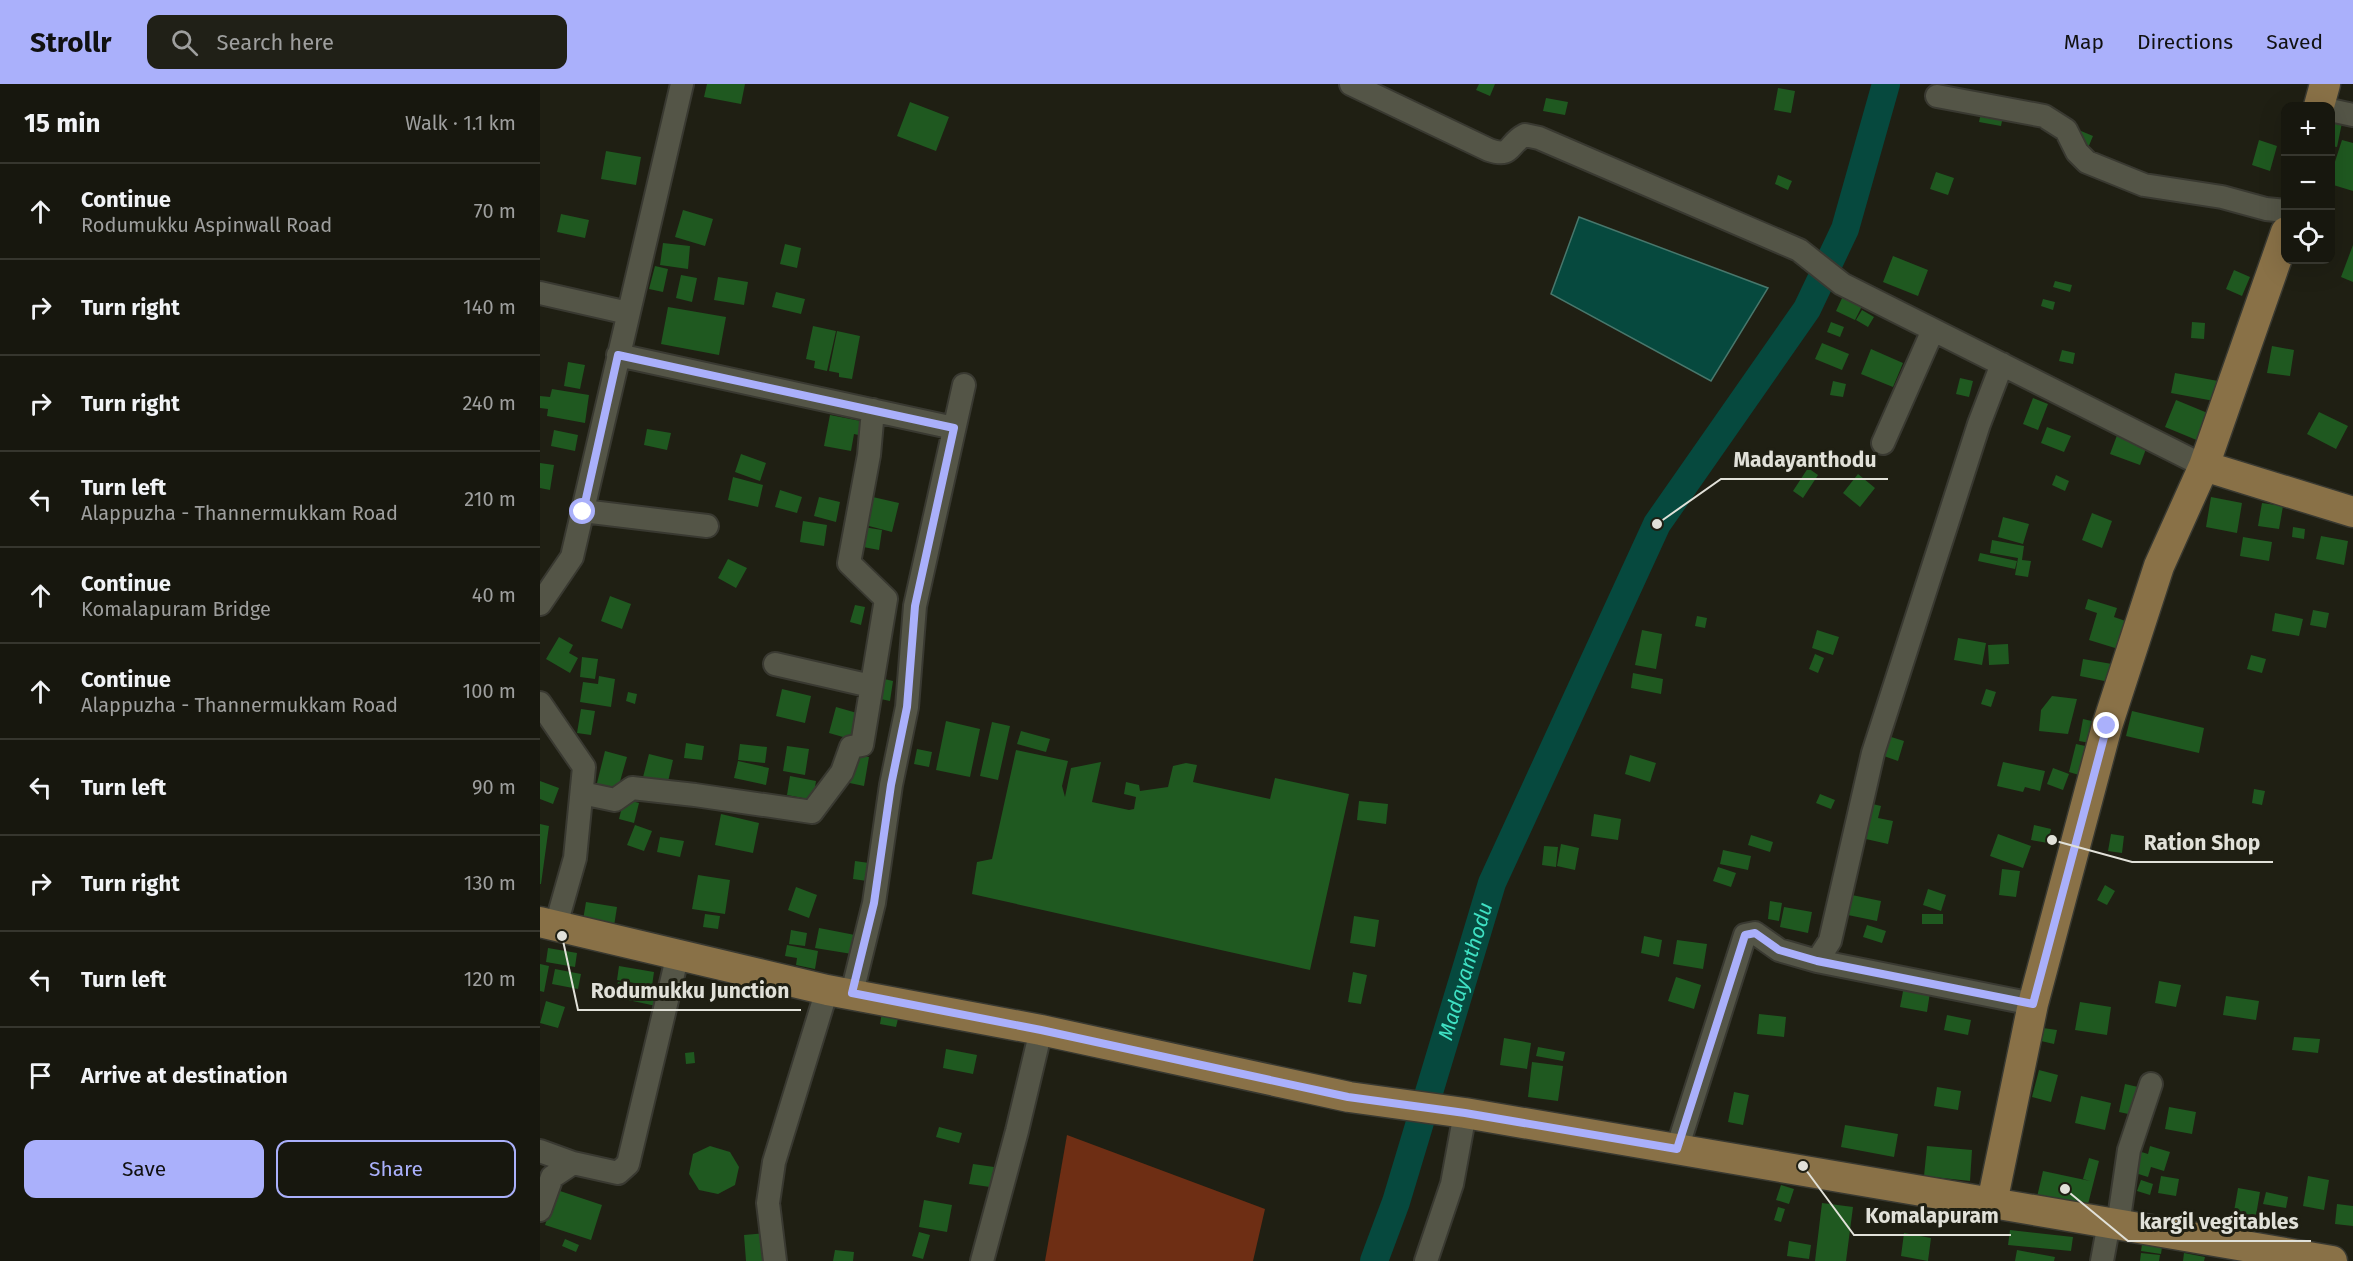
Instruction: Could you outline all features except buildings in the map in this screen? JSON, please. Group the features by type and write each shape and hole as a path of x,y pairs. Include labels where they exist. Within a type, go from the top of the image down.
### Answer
{"main road":[{"path":"2320,102 2325,84"},
{"path":"1992,1203 2033,1004 2107,726 2159,566 2204,466 2281,246"},
{"path":"2204,466 2353,512"},
{"path":"548,924 839,992 1041,1030 1348,1097 1459,1112 2332,1261"}],"street":[{"path":"540,604 572,557 682,84"},
{"path":"1351,84 1489,150 1502,154 1507,152 1517,139 1525,135 1539,138 1799,250 1842,284 2204,466"},
{"path":"1937,96 2044,116 2066,130 2077,152 2087,162 2144,185 2222,197 2266,209 2281,210"},
{"path":"2335,111 2353,115"},
{"path":"540,293 628,313"},
{"path":"1883,442 1933,330"},
{"path":"618,355 954,428"},
{"path":"1817,961 1830,941 1874,753 1979,424 2002,364"},
{"path":"775,1261 768,1203 774,1162 874,903 891,785 907,707 915,606 964,385"},
{"path":"582,793 615,800 632,788 812,812 842,772 851,747 862,745 886,599 849,563 869,455 873,410"},
{"path":"583,512 707,526"},
{"path":"775,664 871,686"},
{"path":"540,703 584,767 575,858 548,924"},
{"path":"1677,1149 1745,935 1755,933 1779,950 1817,961 2033,1004"},
{"path":"540,1151 573,1163 618,1173 628,1164 678,954"},
{"path":"982,1261 1041,1030"},
{"path":"2102,1261 2113,1224 2129,1150 2151,1084"},
{"path":"1426,1261 1452,1184 1459,1112"},
{"path":"540,1210 552,1176 573,1163"}],"shaded area":[{"path":"1067,1135 1265,1209 1253,1261 1045,1261"}],"water":[{"path":"1579,217 1768,288 1711,381 1551,294"}],"waterway":[{"name":"Madayanthodu","path":"1374,1261 1396,1202 1492,883 1657,524 1807,309 1845,229 1886,84"}],"place":[{"name":"Madayanthodu","path":"1657,524"},
{"name":"Ration Shop","path":"2052,840"},
{"name":"Rodumukku Junction","path":"562,936"},
{"name":"Komalapuram","path":"1803,1166"},
{"name":"kargil vegitables","path":"2065,1189"}],"route":[{"path":"583,512 618,355 954,428 915,606 907,707 891,785 874,903 852,993 1041,1030 1348,1097 1465,1113 1677,1149 1745,935 1755,933 1779,950 1817,961 2033,1004 2107,726"}]}
